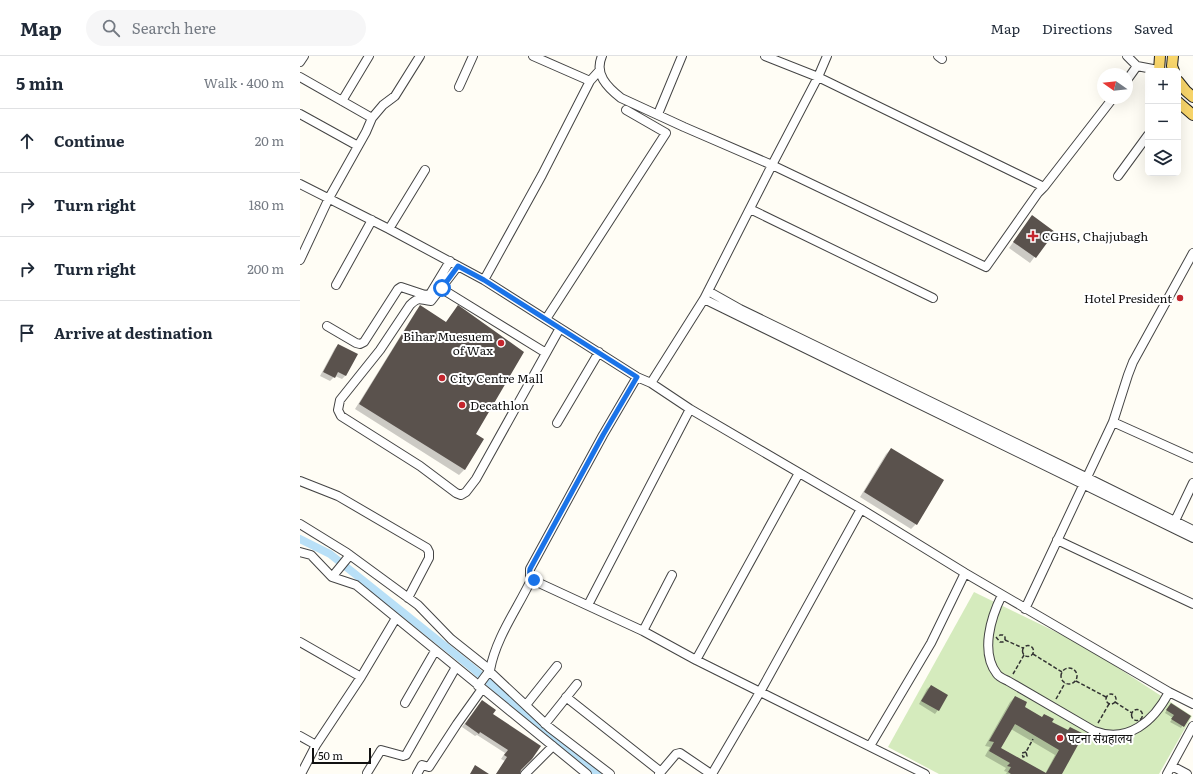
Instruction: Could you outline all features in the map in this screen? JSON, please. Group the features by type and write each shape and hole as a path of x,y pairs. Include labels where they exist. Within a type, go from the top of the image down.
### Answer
{"main road":[{"path":"1159,68 1160,56"},
{"path":"1173,56 1173,68"},
{"path":"1181,85 1193,96"},
{"path":"1180,104 1193,115"}],"street":[{"path":"300,62 304,56"},
{"path":"342,101 369,56"},
{"path":"300,260 329,198 372,118 383,105 395,96 420,56"},
{"path":"459,87 473,56"},
{"path":"533,56 590,81"},
{"path":"602,56 599,63 599,71 607,85 621,98 772,165 986,267 1038,193 1108,104"},
{"path":"658,114 682,56"},
{"path":"765,56 818,77 1044,187"},
{"path":"651,383 706,295 818,77 827,56"},
{"path":"1127,56 1137,66 1148,68"},
{"path":"1133,72 1137,66"},
{"path":"484,280 542,175 590,81 599,71"},
{"path":"300,77 372,118"},
{"path":"546,319 666,133 626,110"},
{"path":"300,114 358,146"},
{"path":"1118,176 1145,139"},
{"path":"389,229 425,170"},
{"path":"300,184 372,220 484,280 637,377 651,383 690,409 862,509 1002,595 1169,692 1193,704"},
{"path":"750,210 933,298"},
{"path":"336,285 372,220"},
{"path":"1025,608 1088,478 1113,422 1128,375 1134,362 1193,254"},
{"path":"327,326 356,343 360,344 364,342 398,289 401,287 424,295 430,294 450,261"},
{"path":"458,266 431,301 416,299 410,305 380,350 340,400 338,410 341,416 420,466 456,493 461,495 466,492 476,479 560,328"},
{"path":"442,288 546,353"},
{"path":"706,295 740,309 810,347 1084,486 1176,526 1193,530"},
{"path":"810,347 1088,478 1176,526 1193,538"},
{"path":"557,423 599,352"},
{"path":"637,377 603,435 530,569 529,573 532,578 539,583 643,631 696,660 925,774"},
{"path":"588,605 690,409"},
{"path":"1113,422 1193,458"},
{"path":"696,660 799,473"},
{"path":"300,482 338,496 428,548 430,552 429,558 408,598"},
{"path":"1176,526 1193,483"},
{"path":"566,697 660,773 676,754 680,753 712,774 760,692 862,509"},
{"path":"300,524 350,555 418,604 451,639 526,705 545,724 610,774"},
{"path":"1057,540 1193,604"},
{"path":"300,552 311,555 334,574 356,585 587,774"},
{"path":"334,574 350,555"},
{"path":"870,746 931,643 965,573"},
{"path":"643,631 672,575"},
{"path":"417,774 422,764 430,767 480,686 488,672 500,641 532,578"},
{"path":"1002,595 995,609 990,627 989,652 992,664 998,675 1009,682 1094,731 1102,734 1116,735 1139,728 1157,711 1169,692"},
{"path":"301,774 316,745 361,677 396,618"},
{"path":"300,642 361,677"},
{"path":"405,703 435,651"},
{"path":"526,705 557,666"},
{"path":"367,773 381,750 402,756 406,755 456,668"},
{"path":"545,724 577,684"},
{"path":"1167,774 1193,726"},
{"path":"300,736 316,745"},
{"path":"525,774 553,746"},
{"path":"1172,766 1187,774"}],"path":[{"path":"1005,640 1023,648 1025,646 1030,646 1033,650 1032,654"},
{"path":"1009,682 1024,655 1022,652 1023,648"},
{"path":"1024,655 1028,656 1032,654 1062,672"},
{"path":"1067,668 1072,669 1077,674 1076,680 1071,684 1065,683 1061,678 1062,672 1067,668"},
{"path":"1076,680 1106,697 1106,701 1109,704"},
{"path":"1052,706 1065,683"},
{"path":"1106,697 1109,694 1113,694 1116,698 1115,702"},
{"path":"1094,731 1109,704 1113,704 1115,702"},
{"path":"1115,702 1132,713 1133,718 1136,720 1142,718 1143,713 1140,710 1137,709 1132,713"},
{"path":"1026,752 1033,739"}],"green space":[{"path":"974,592 1083,645 1192,716 1159,774 939,774 888,747"}],"building":[{"path":"1032,215 1055,232 1036,258 1013,242"},
{"name":"City Centre Mall","path":"420,305 446,322 458,305 524,352 476,434 484,439 465,470 359,404"},
{"path":"338,344 358,354 346,376 338,372 335,378 323,372"},
{"path":"891,448 944,480 917,525 864,492"},
{"path":"931,685 948,695 939,711 921,701"},
{"name":"पटना संग्रहालय","path":"1015,696 1027,702 1025,707 1042,717 1044,714 1054,719 1052,722 1068,730 1070,727 1084,734 1062,774 1011,774 1008,772 1011,767 1007,766 1010,763 989,751 994,742 989,741","holes":["1015,724 1059,750 1046,773 1001,748"]},
{"path":"482,700 496,710 493,714 541,746 532,759 521,770 520,774 496,774 507,757 504,755 508,750 480,732 479,734 465,724"},
{"path":"1171,703 1191,716 1184,727 1171,719 1174,715 1166,710"},
{"path":"475,765 489,774 470,774"}],"waterway":[{"path":"300,539 330,554 470,666 597,774"}],"place":[{"name":"CGHS, Chajjubagh","path":"1033,236"},
{"name":"Hotel President","path":"1180,298"},
{"name":"Bihar Muesuem of Wax","path":"501,343"},
{"name":"City Centre Mall","path":"442,378"},
{"name":"Decathlon","path":"462,405"},
{"name":"पटना संग्रहालय","path":"1060,738"}],"route":[{"path":"442,288 458,266 484,280 637,377 603,435 530,569 530,576 534,580"}]}
